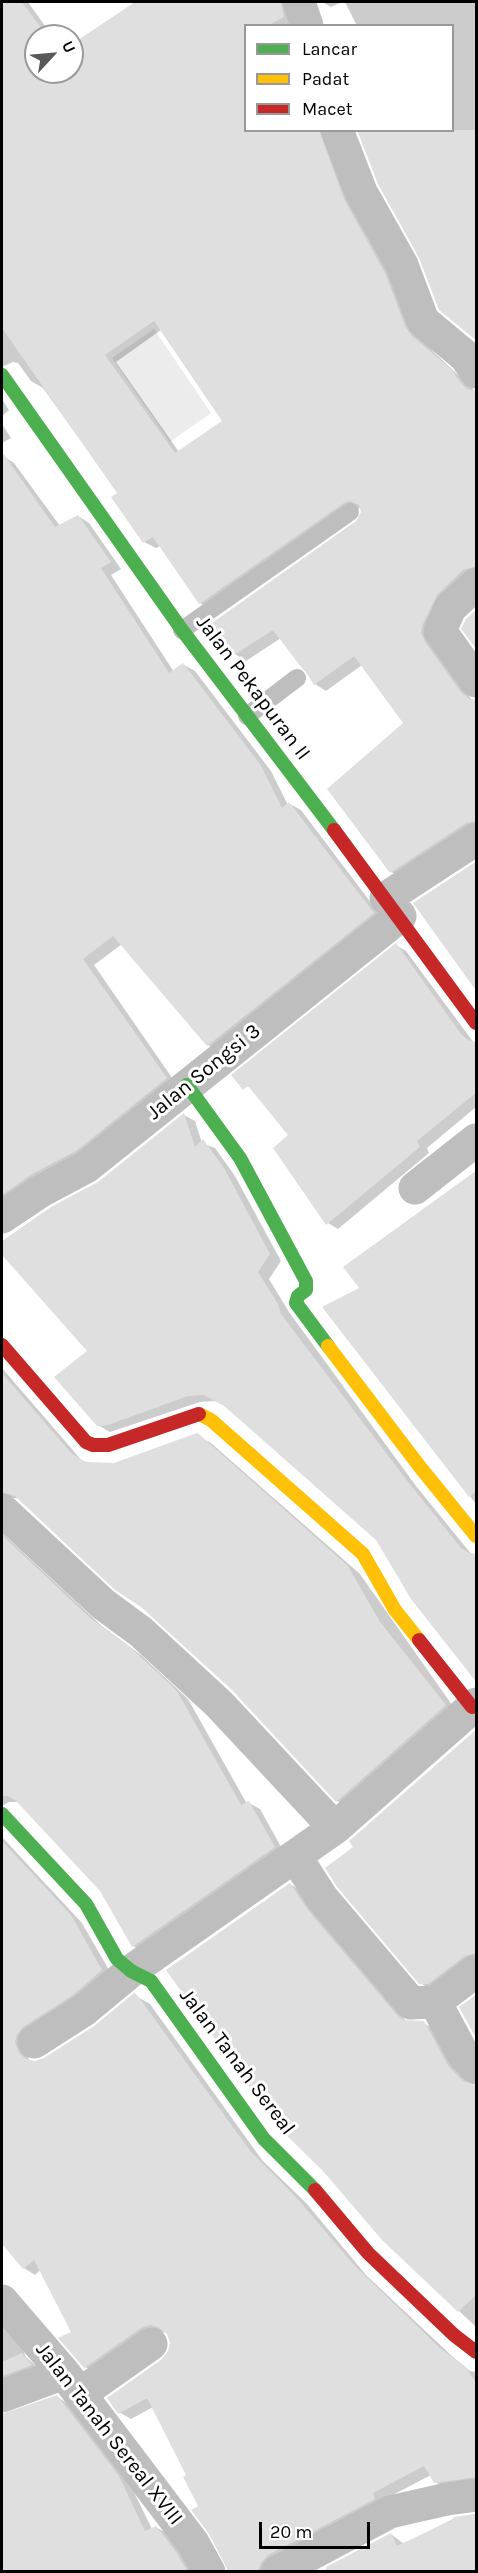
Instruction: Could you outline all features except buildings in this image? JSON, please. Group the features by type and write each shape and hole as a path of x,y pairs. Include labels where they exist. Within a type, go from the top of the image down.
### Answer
{"street":[{"path":"299,2 306,24"},
{"path":"338,132 361,192 402,265 423,321 465,356 477,372"},
{"name":"Jalan Pekapuran II","path":"7,394 182,630 393,907 477,1023"},
{"path":"477,584 450,608 440,631 477,681"},
{"name":"Jalan Songsi 3","path":"2,1217 41,1191 86,1167 187,1085 393,907 477,839"},
{"path":"187,1085 240,1158 306,1281 306,1290 297,1296 296,1303 420,1467 477,1536"},
{"path":"415,1188 477,1140"},
{"path":"2,1345 86,1442 93,1445 108,1444 194,1414 202,1414 211,1420 363,1554 395,1610 474,1706 334,1828 131,1971 84,2010 34,2042"},
{"path":"2,1510 104,1604 141,1632 219,1704 334,1828"},
{"name":"Jalan Tanah Sereal","path":"2,1814 86,1904 117,1959 131,1971 151,1981 264,2139 309,2183 368,2253 454,2335 477,2352"},
{"path":"295,1856 322,1898 411,2002 435,2002 477,1971"},
{"path":"435,2002 463,2054 477,2068"},
{"name":"Jalan Tanah Sereal XVIII","path":"2,2301 72,2383 193,2543 209,2571"},
{"path":"2,2396 72,2383 151,2344"},
{"path":"277,2571 390,2512 447,2499 477,2495"}],"lane":[{"path":"182,630 350,512"},
{"path":"247,716 297,678"}],"shaded area":[{"path":"154,329 211,413 170,442 112,358"}],"traffic: fast":[{"path":"2,375 182,630 334,830"},
{"path":"187,1085 240,1158 306,1281 306,1290 298,1296 296,1303 328,1346"},
{"path":"2,1814 86,1904 117,1959 131,1971 151,1981 264,2139 315,2190"}],"traffic: slow":[{"path":"328,1346 476,1536"},
{"path":"199,1414 211,1420 363,1554 395,1610 419,1640"}],"traffic: jam":[{"path":"334,830 476,1023"},
{"path":"2,1345 86,1442 93,1445 108,1445 199,1414"},
{"path":"419,1640 472,1707"},
{"path":"315,2190 368,2253 454,2335 476,2352"}]}
